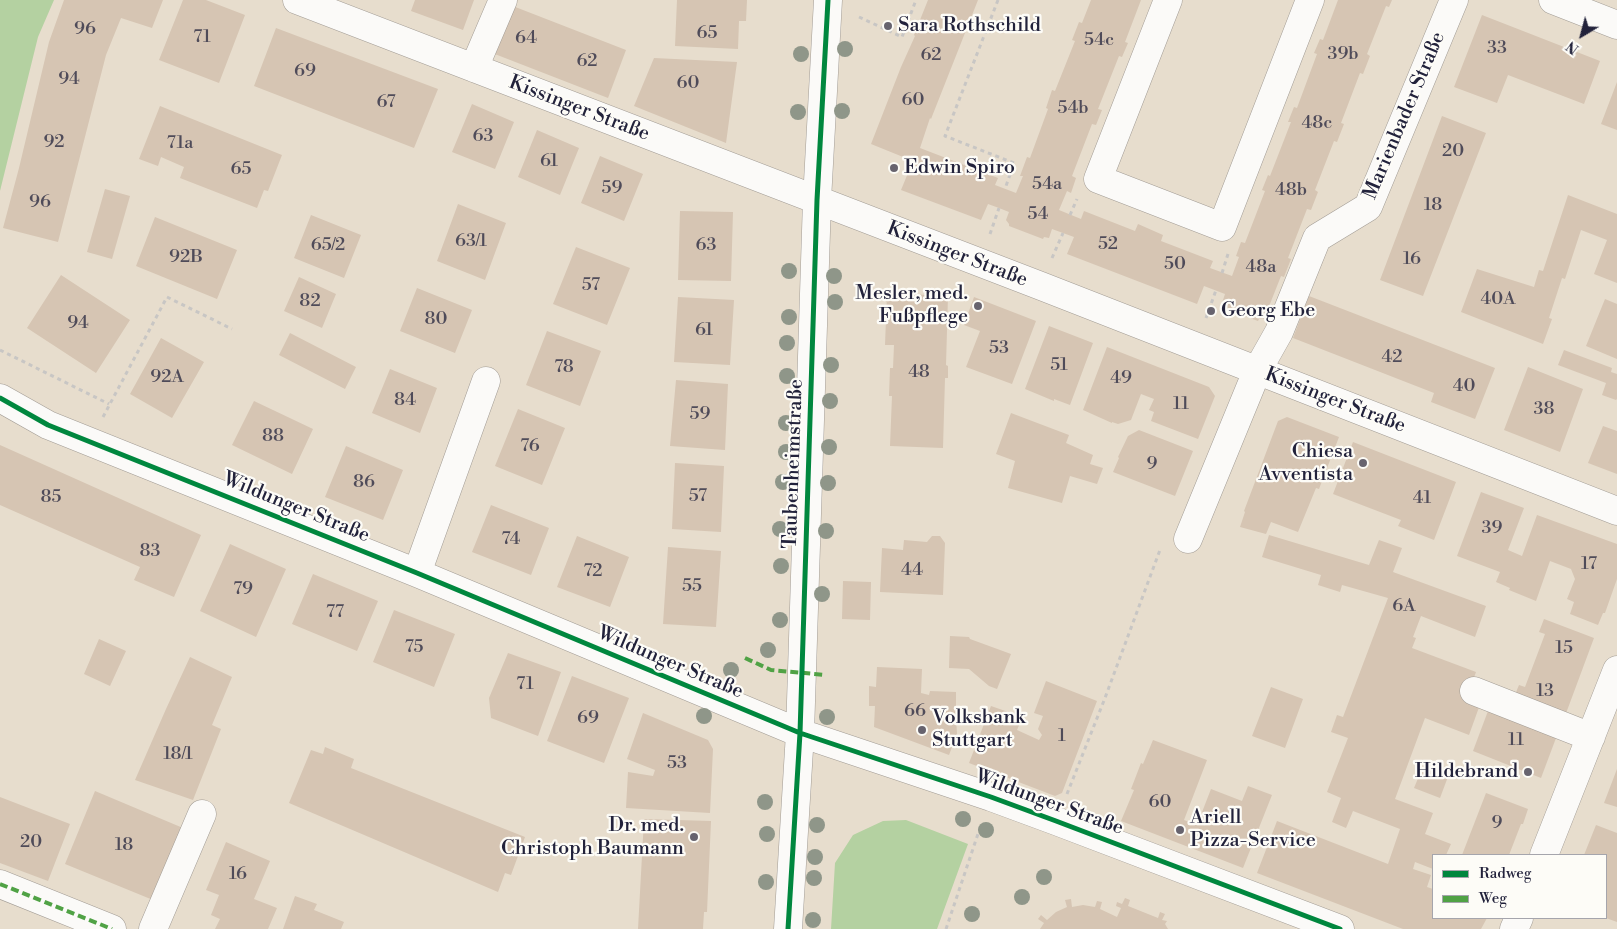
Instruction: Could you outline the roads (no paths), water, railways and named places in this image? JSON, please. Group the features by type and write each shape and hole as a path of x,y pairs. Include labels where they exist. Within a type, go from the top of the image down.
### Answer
{"street":[{"name":"Kissinger Straße","path":"297,0 1617,511"},
{"path":"474,68 503,0"},
{"name":"Taubenheimstraße","path":"788,929 800,733 817,200 828,0"},
{"path":"1168,0 1098,179 1222,227 1310,0"},
{"name":"Marienbader Straße","path":"1188,539 1257,371 1279,332 1316,238 1368,207 1454,0"},
{"path":"1553,0 1617,25"},
{"path":"417,573 486,381"},
{"name":"Wildunger Straße","path":"0,398 48,425 417,573 800,733 991,797 1340,929"},
{"path":"1544,854 1617,670"},
{"path":"1474,691 1591,737"},
{"path":"153,929 202,814"},
{"path":"0,884 112,929"}],"place":[{"name":"Sara Rothschild","path":"888,26"},
{"name":"Edwin Spiro","path":"894,168"},
{"name":"Mesler, med. Fußpflege","path":"978,306"},
{"name":"Georg Ebe","path":"1211,311"},
{"name":"Chiesa Avventista","path":"1363,463"},
{"name":"Volksbank Stuttgart","path":"922,730"},
{"name":"Hildebrand","path":"1528,772"},
{"name":"Ariell Pizza-Service","path":"1180,830"},
{"name":"Dr. med. Christoph Baumann","path":"694,837"}]}
